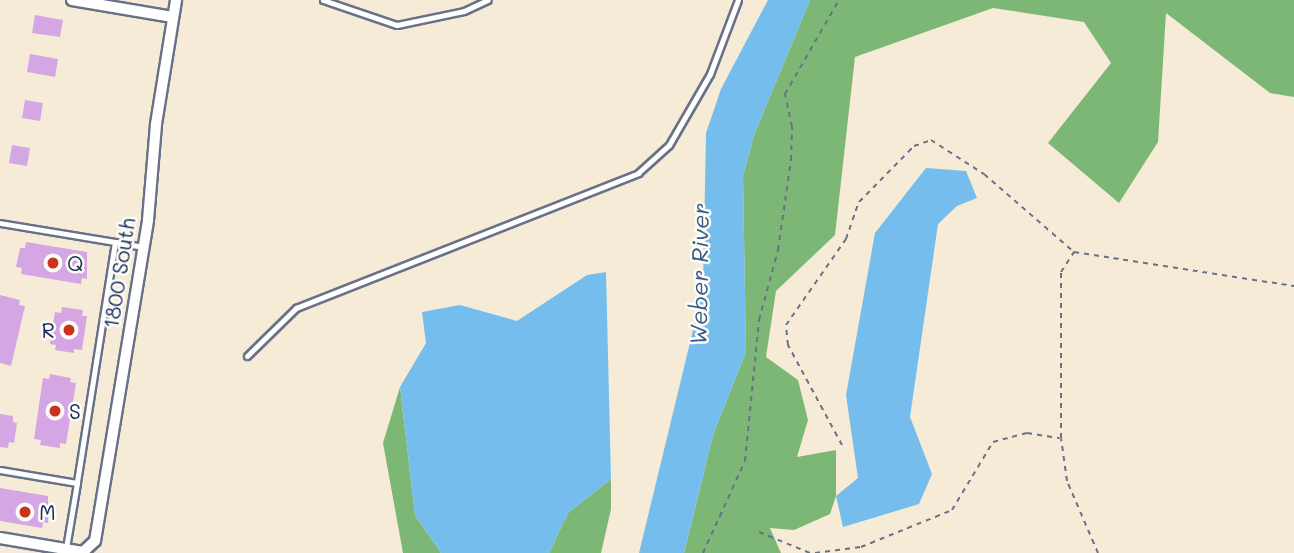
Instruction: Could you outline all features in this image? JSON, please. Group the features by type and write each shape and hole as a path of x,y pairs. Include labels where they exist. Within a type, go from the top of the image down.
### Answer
{"street":[{"path":"72,0 173,17"},
{"name":"1800 South","path":"66,549 90,550 144,247 156,124 176,0"},
{"path":"0,538 66,549"}],"lane":[{"path":"323,0 397,25 464,11 488,0"},
{"path":"247,356 296,308 638,173 669,145 710,74 738,0"},
{"path":"0,223 144,247"},
{"path":"66,549 115,242"},
{"path":"0,470 77,483"}],"path":[{"path":"703,553 745,461 759,320 778,250 791,160 792,127 785,94 839,0"},
{"path":"842,445 788,345 786,325 846,239 859,202 914,146 931,140 984,174 1074,251 1294,286"},
{"path":"1074,251 1061,272 1061,438 1067,481 1098,553"},
{"path":"815,553 861,547 952,510 993,442 1027,433 1061,438"},
{"path":"759,532 810,553"}],"green space":[{"path":"810,0 1294,0 1294,97 1270,93 1166,13 1158,142 1119,203 1048,143 1111,63 1084,22 993,8 855,57 835,235 776,291 766,357 798,380 808,420 797,457 836,450 836,496 830,514 794,530 770,528 781,553 684,553 713,435 746,352 743,176 754,135"},
{"path":"400,387 415,515 441,553 403,553 383,443"},
{"path":"611,479 611,509 601,553 549,553 568,513"}],"water":[{"path":"768,0 810,0 754,135 743,176 746,352 713,435 684,553 639,553 703,289 706,133 721,89"},
{"path":"926,168 966,171 977,198 957,206 938,224 910,417 932,474 919,504 843,527 836,496 858,478 846,395 875,233"},
{"path":"606,272 611,479 568,513 549,553 441,553 415,515 400,387 426,343 422,312 460,305 517,321 587,275"}],"building":[{"path":"35,15 63,20 60,37 32,33"},
{"path":"30,54 58,59 55,77 27,72"},
{"path":"25,100 43,103 40,121 22,118"},
{"path":"12,145 30,148 27,166 9,163"},
{"name":"Q","path":"26,242 87,252 87,279 82,278 81,284 21,274 22,268 16,267 20,248 25,248"},
{"path":"0,295 20,300 19,305 25,306 11,366 0,363"},
{"name":"R","path":"62,307 83,310 82,316 87,316 82,350 74,349 74,353 55,350 56,345 50,344 55,312 61,313"},
{"name":"S","path":"50,374 71,378 70,382 76,383 66,444 60,443 60,448 40,445 41,440 34,439 43,378 49,379"},
{"path":"0,414 13,416 13,422 17,423 14,443 9,442 8,448 0,447"},
{"name":"M","path":"0,488 48,496 48,523 43,522 42,528 0,521"}],"place":[{"name":"Q","path":"53,263"},
{"name":"R","path":"69,330"},
{"name":"S","path":"55,411"},
{"name":"M","path":"25,512"}],"water label":[{"name":"Weber River","path":"699,274"}]}
